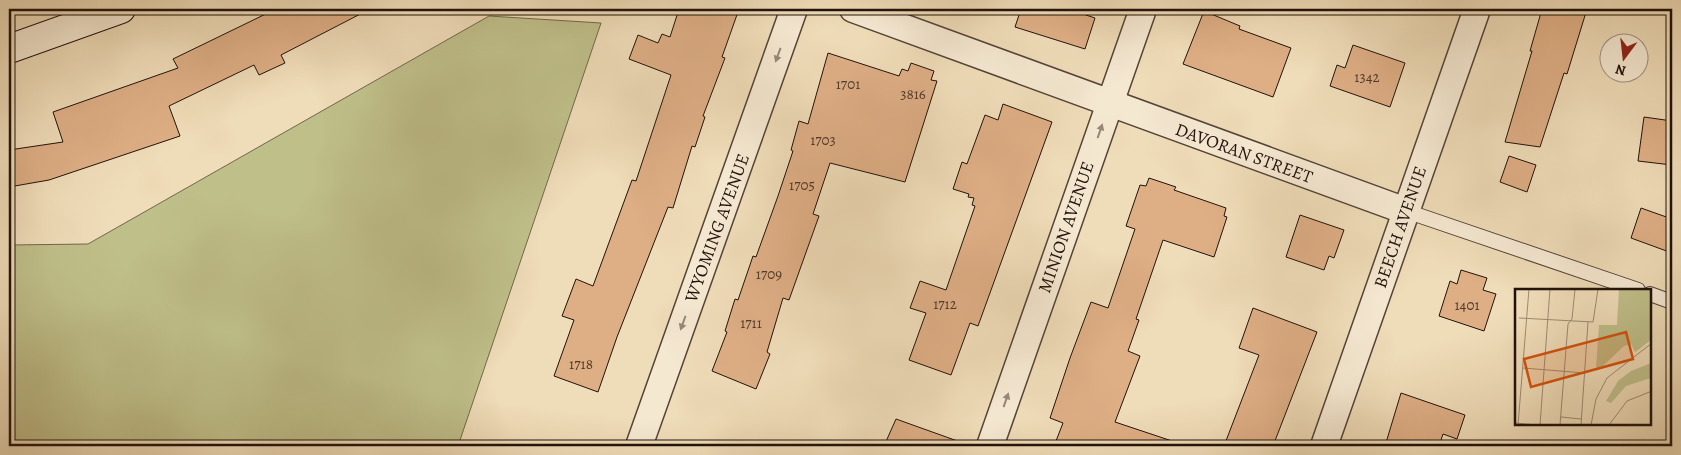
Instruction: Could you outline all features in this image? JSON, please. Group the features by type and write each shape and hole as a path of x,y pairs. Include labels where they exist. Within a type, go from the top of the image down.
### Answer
{"street":[{"path":"9,49 121,9"},
{"name":"WYOMING AVENUE","path":"639,446 794,9"},
{"name":"DAVORAN STREET","path":"853,9 1406,211"},
{"name":"MINION AVENUE","path":"990,446 1142,9"},
{"name":"BEECH AVENUE","path":"1324,446 1477,9"}],"lane":[{"name":"DAVORAN STREET","path":"1406,211 1635,289"},
{"path":"1651,294 1672,302"}],"green space":[{"path":"489,16 601,23 458,446 9,446 9,245 88,244"}],"building":[{"path":"276,9 370,9 281,55 285,63 259,75 254,65 169,106 180,136 49,180 9,187 9,150 63,142 53,112 178,68 173,59"},
{"path":"679,9 739,9 722,57 725,58 703,116 705,117 695,147 692,146 673,208 668,207 617,337 598,392 554,376 574,320 562,316 576,279 593,286 632,180 636,181 671,75 629,59 638,35 658,43 662,34 670,37"},
{"path":"1021,9 1068,9 1095,18 1085,49 1015,27"},
{"path":"1542,9 1587,9 1567,74 1564,73 1540,147 1505,142 1532,51 1530,51"},
{"path":"1204,11 1240,26 1239,29 1291,48 1273,97 1183,64"},
{"path":"1353,45 1405,63 1390,107 1330,86 1337,65 1345,68"},
{"path":"828,53 899,76 902,69 908,71 911,63 934,71 931,80 937,81 905,182 830,163 813,214 819,216 789,300 783,298 767,352 770,354 756,389 712,371 727,332 725,331 735,299 738,300 753,256 756,257 778,196 793,151 791,150 799,121 808,124"},
{"path":"1003,104 1052,122 978,326 970,323 951,375 909,360 926,313 910,308 920,281 946,290 975,206 972,205 974,198 968,197 969,194 953,189 962,162 967,164 985,115 998,120"},
{"path":"1644,117 1672,121 1672,165 1638,161"},
{"path":"1509,156 1536,165 1527,192 1500,182"},
{"path":"1149,178 1176,187 1174,190 1226,208 1224,216 1227,217 1214,257 1163,240 1136,319 1139,320 1128,351 1140,356 1115,422 1175,442 1175,446 1054,446 1063,423 1050,418 1070,358 1091,302 1108,308 1135,229 1126,226 1140,185 1146,186"},
{"path":"1641,208 1672,219 1672,253 1631,238"},
{"path":"1300,215 1344,230 1334,258 1329,256 1324,270 1286,257"},
{"path":"1461,270 1487,278 1483,290 1496,294 1484,331 1439,316 1450,281 1457,284"},
{"path":"1253,308 1317,332 1273,446 1224,446 1259,355 1239,348"},
{"path":"1401,393 1465,415 1457,439 1443,434 1439,446 1385,446"},
{"path":"896,419 963,443 963,446 884,446"}]}
